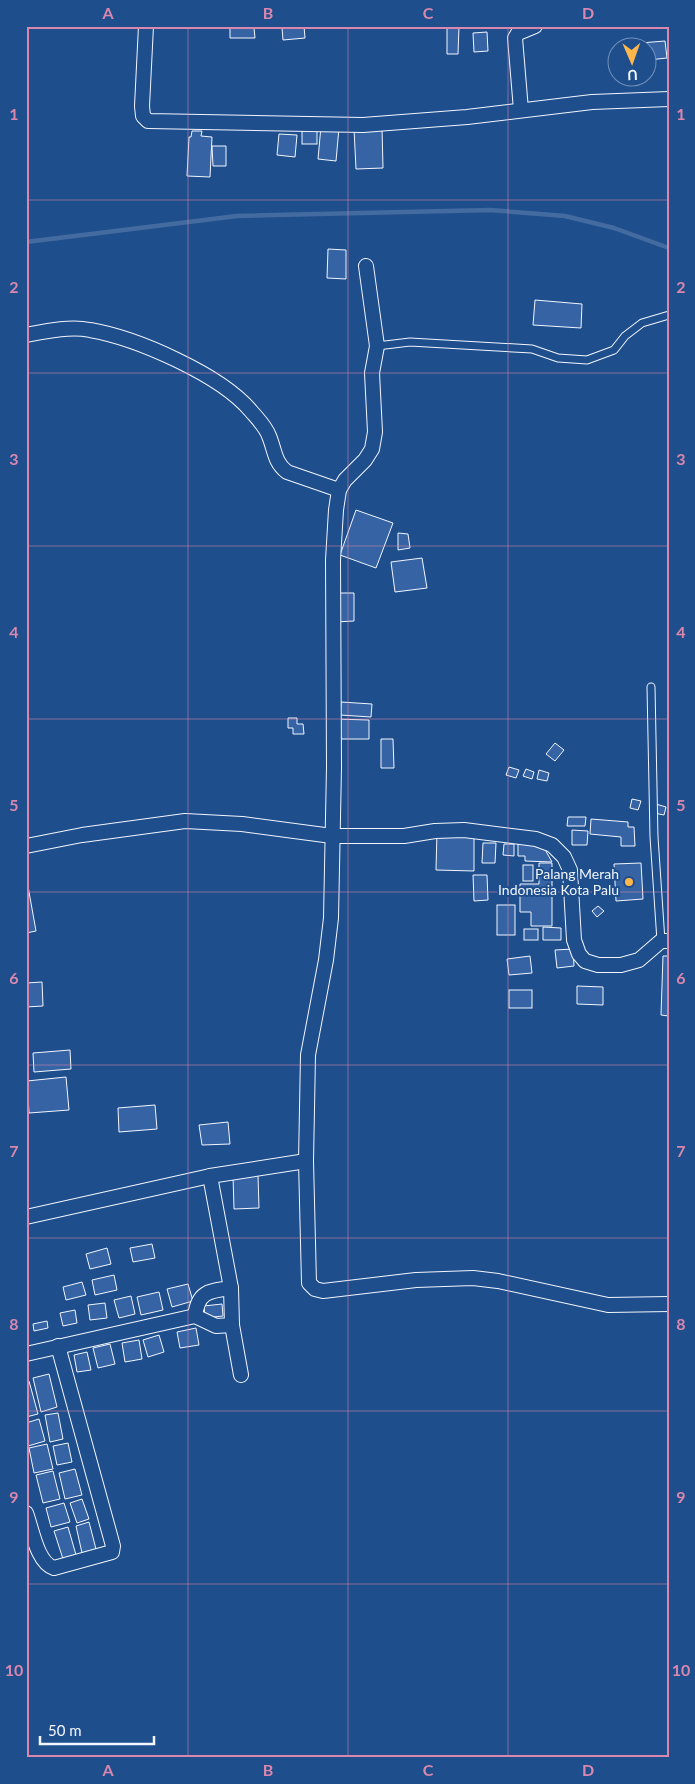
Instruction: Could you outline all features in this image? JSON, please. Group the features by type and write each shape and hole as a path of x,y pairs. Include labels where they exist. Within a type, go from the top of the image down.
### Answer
{"street":[{"path":"146,26 142,106 143,116 148,121 363,125 415,122 592,102 669,99"},
{"path":"521,110 515,38 518,33 535,26"},
{"path":"366,266 377,346 372,373 375,432 372,449 365,460 345,480 339,490 333,560 330,926 326,960 308,1055 306,1161 309,1283 315,1288 324,1290 360,1288 416,1280 472,1278 498,1281 608,1305 669,1304"},
{"path":"26,335 55,330 89,329 136,342 168,354 232,393 251,410 269,435 275,459 286,472 339,490"},
{"path":"26,846 82,835 184,821 242,824 332,836 404,836 435,831 464,830 536,839 552,845 564,856 570,870 574,940 585,961 598,965 621,965 639,960 665,941"},
{"path":"26,1217 210,1176 306,1161"},
{"path":"210,1176 231,1288 232,1325 241,1375"},
{"path":"196,1316 197,1304 202,1296 215,1290 231,1288"},
{"path":"26,1354 196,1316 216,1326 232,1325"},
{"path":"26,1513 40,1558 46,1566 54,1568 112,1552 113,1546 58,1346"}],"lane":[{"path":"377,346 410,342 532,349 558,358 587,360 614,350 625,336 642,323 669,315"},
{"path":"650,687 654,837 665,941"}],"building":[{"path":"304,26 305,38 283,40 282,28"},
{"path":"447,26 459,26 458,54 447,54"},
{"path":"230,28 254,28 255,38 230,38"},
{"path":"487,32 488,51 474,52 473,33"},
{"path":"665,41 667,58 658,59 658,42"},
{"path":"321,126 339,128 336,161 318,159"},
{"path":"302,127 317,127 317,144 302,144"},
{"path":"382,128 383,168 356,169 354,129"},
{"path":"192,131 202,131 201,136 212,137 210,177 187,176 189,137 191,137"},
{"path":"279,134 297,135 295,157 277,155"},
{"path":"212,146 226,146 226,166 213,166"},
{"path":"328,249 346,250 346,279 327,278"},
{"path":"535,300 582,304 581,328 533,325"},
{"path":"356,510 393,523 376,568 340,555"},
{"path":"398,533 408,534 410,548 398,550"},
{"path":"422,558 427,588 395,592 391,562"},
{"path":"335,593 354,593 354,621 335,622"},
{"path":"341,702 372,704 371,717 340,715"},
{"path":"288,718 297,718 297,724 303,724 304,734 293,734 293,728 288,728"},
{"path":"335,719 369,720 369,739 335,739"},
{"path":"381,739 393,739 394,768 381,768"},
{"path":"555,743 564,750 555,761 546,754"},
{"path":"509,767 519,770 516,778 506,775"},
{"path":"526,769 534,772 532,779 523,776"},
{"path":"539,770 549,773 547,781 537,779"},
{"path":"632,799 641,801 638,810 630,808"},
{"path":"656,804 666,807 664,815 654,813"},
{"path":"568,817 586,817 585,826 567,826"},
{"path":"591,819 628,822 628,827 634,827 635,846 621,846 621,837 590,834"},
{"path":"572,830 588,831 587,845 572,845"},
{"path":"437,831 474,832 474,871 436,870"},
{"path":"518,842 543,846 552,862 525,861 525,856 518,856"},
{"path":"483,843 496,843 495,863 482,863"},
{"path":"504,844 514,844 514,856 503,855"},
{"path":"539,863 552,863 552,926 531,926 531,912 520,912 520,884 539,884"},
{"name":"Palang Merah Indonesia Kota Palu","path":"641,863 643,899 616,901 614,864"},
{"path":"523,865 533,865 533,881 523,881"},
{"path":"26,875 36,931 26,933"},
{"path":"473,875 487,875 488,900 474,901"},
{"path":"497,905 515,905 515,935 497,935"},
{"path":"598,906 604,911 597,917 592,911"},
{"path":"543,927 561,928 561,940 543,940"},
{"path":"524,929 538,929 538,940 524,940"},
{"path":"573,949 574,966 557,968 555,950"},
{"path":"530,956 532,973 509,975 507,959"},
{"path":"663,956 669,956 669,1016 661,1015"},
{"path":"42,982 43,1006 26,1007 26,983"},
{"path":"577,986 603,987 603,1005 577,1004"},
{"path":"509,990 532,990 532,1008 509,1008"},
{"path":"70,1050 71,1069 34,1072 33,1053"},
{"path":"66,1077 69,1110 29,1113 27,1081"},
{"path":"155,1105 157,1129 119,1132 118,1108"},
{"path":"228,1122 230,1144 202,1145 199,1125"},
{"path":"258,1175 259,1208 234,1209 233,1176"},
{"path":"152,1244 155,1258 133,1262 130,1248"},
{"path":"107,1248 111,1264 90,1269 86,1254"},
{"path":"114,1275 117,1290 95,1295 92,1280"},
{"path":"82,1282 86,1295 66,1300 63,1287"},
{"path":"188,1284 193,1301 172,1307 167,1289"},
{"path":"159,1292 163,1310 141,1315 137,1297"},
{"path":"131,1296 135,1314 119,1318 114,1300"},
{"path":"105,1303 107,1318 90,1320 88,1305"},
{"path":"222,1304 223,1316 205,1318 204,1306"},
{"path":"75,1310 77,1323 63,1326 60,1313"},
{"path":"47,1321 48,1328 34,1331 33,1324"},
{"path":"196,1328 199,1345 180,1348 177,1332"},
{"path":"159,1335 164,1352 148,1357 143,1340"},
{"path":"139,1340 142,1359 125,1362 122,1343"},
{"path":"110,1344 115,1364 98,1368 93,1348"},
{"path":"87,1352 91,1370 77,1372 74,1355"},
{"path":"49,1374 57,1407 41,1412 33,1378"},
{"path":"26,1381 29,1381 38,1414 26,1417"},
{"path":"58,1413 63,1439 50,1442 45,1415"},
{"path":"39,1419 45,1441 28,1446 26,1423"},
{"path":"68,1443 72,1462 57,1465 53,1446"},
{"path":"47,1444 53,1469 34,1473 29,1448"},
{"path":"75,1469 82,1495 65,1499 59,1473"},
{"path":"53,1471 60,1499 43,1503 36,1475"},
{"path":"82,1499 89,1519 77,1523 70,1503"},
{"path":"64,1503 70,1522 51,1527 46,1508"},
{"path":"89,1522 96,1549 82,1553 76,1526"},
{"path":"68,1527 76,1555 63,1559 54,1531"}],"waterway":[{"path":"26,242 237,216 490,210 565,216 614,228 669,248"}],"place":[{"name":"Palang Merah Indonesia Kota Palu","path":"629,882"}]}
